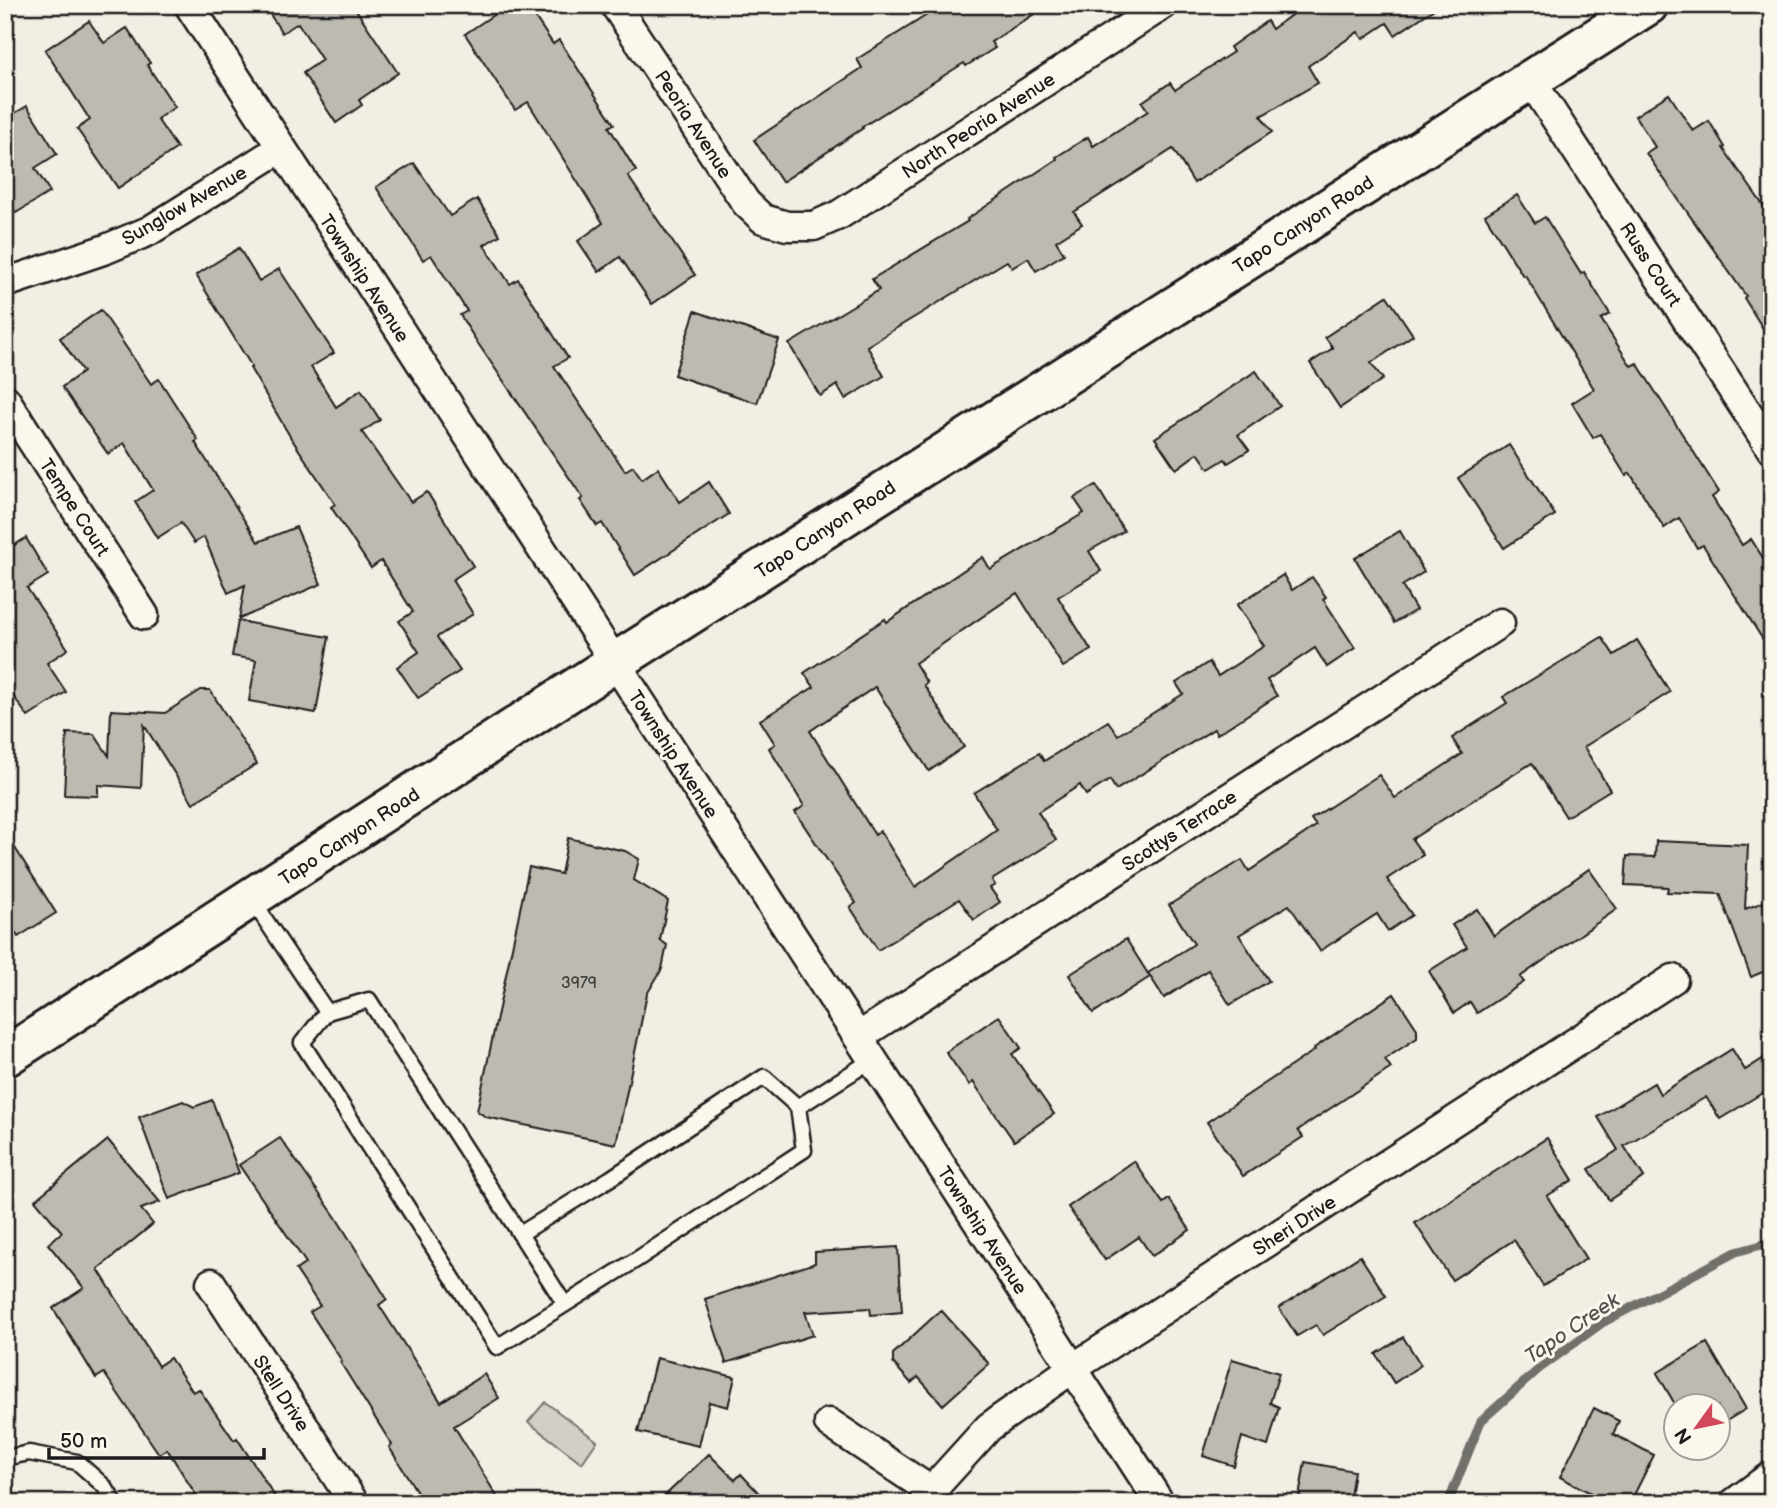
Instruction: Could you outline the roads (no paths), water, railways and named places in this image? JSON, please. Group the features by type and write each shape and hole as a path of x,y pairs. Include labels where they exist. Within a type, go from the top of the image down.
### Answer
{"main road":[{"name":"Tapo Canyon Road","path":"5,1057 614,663 1648,5"}],"street":[{"name":"Township Avenue","path":"188,5 1160,1503"},
{"name":"Peoria Avenue","path":"615,5 746,203 763,219 787,226"},
{"name":"North Peoria Avenue","path":"787,226 814,226 839,215 1163,5"},
{"name":"Russ Court","path":"1530,79 1772,450"},
{"name":"Sunglow Avenue","path":"5,283 106,249 149,231 281,148"},
{"name":"Tempe Court","path":"5,399 144,615"},
{"name":"Scottys Terrace","path":"865,1048 1500,624"},
{"name":"Sheri Drive","path":"829,1423 927,1497 989,1427 1073,1368 1673,978"},
{"name":"Stell Drive","path":"211,1283 354,1503"},
{"path":"1734,1503 1772,1475"}],"lane":[{"path":"252,899 327,1012"},
{"path":"520,1234 611,1178 764,1077 798,1107 804,1150 636,1260 497,1346 302,1043 327,1012 369,1000 564,1303"},
{"path":"798,1107 865,1048"},
{"path":"5,1458 29,1453 77,1462 104,1486 115,1503"}],"waterway":[{"name":"Tapo Creek","path":"1448,1503 1481,1421 1540,1368 1602,1323 1736,1252 1772,1242"}]}
